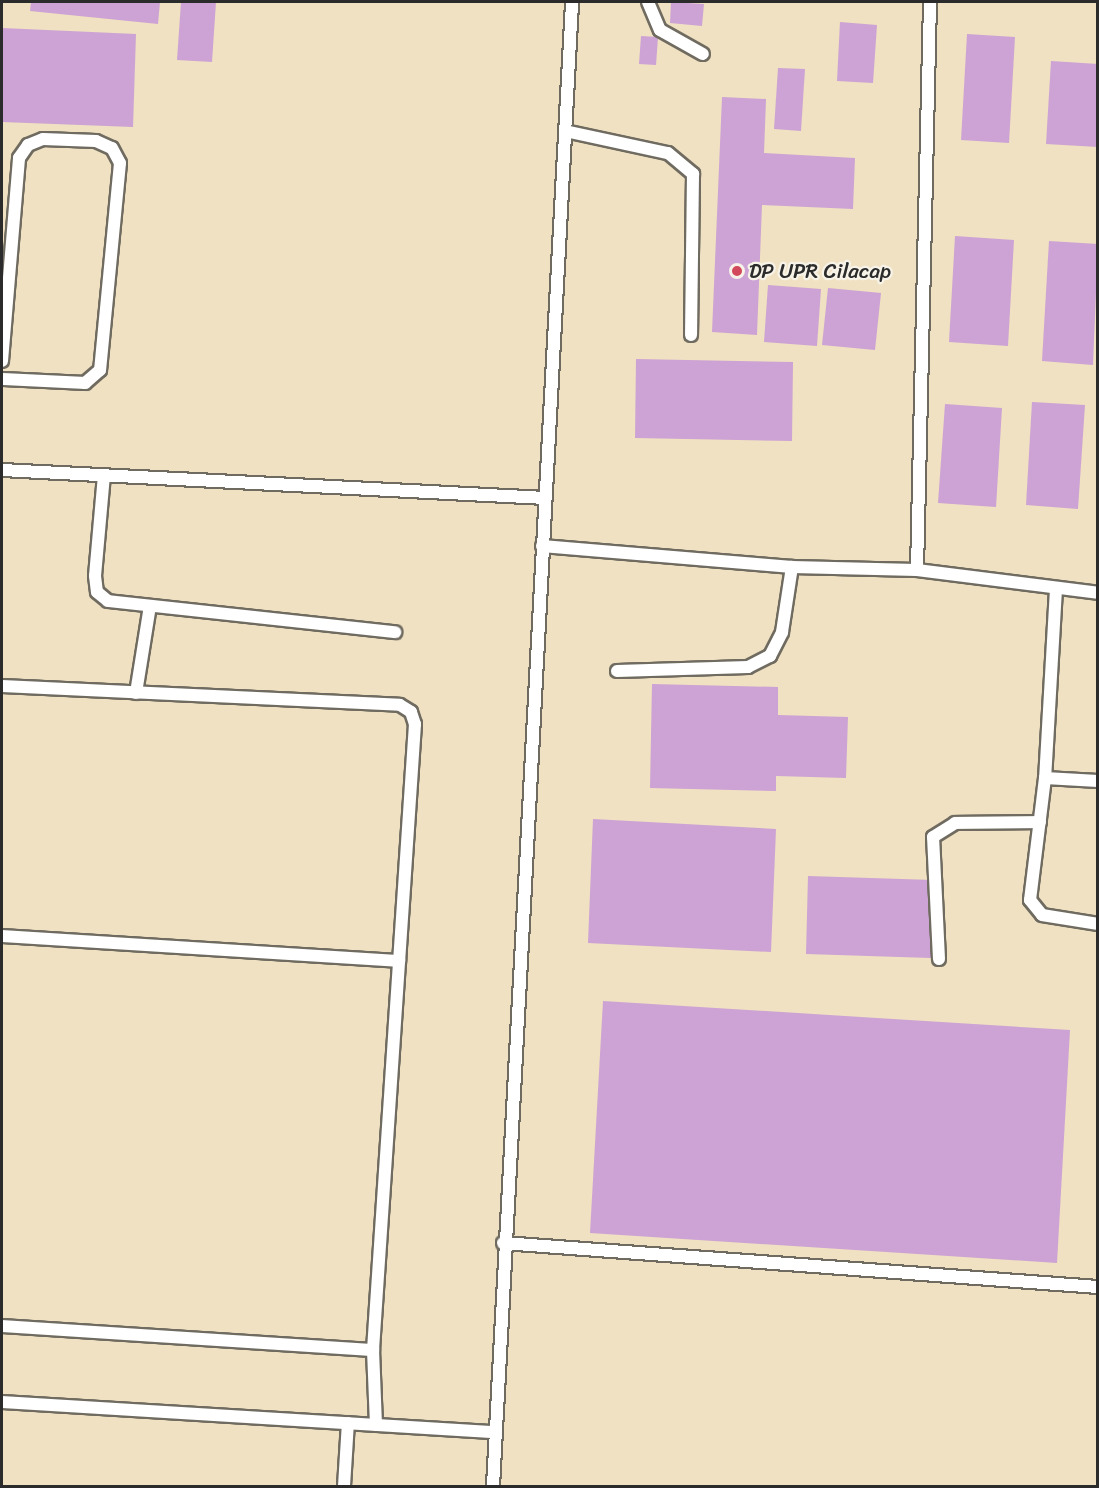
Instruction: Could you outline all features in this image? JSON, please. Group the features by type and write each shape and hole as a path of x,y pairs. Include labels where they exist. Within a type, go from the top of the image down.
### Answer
{"lane":[{"path":"493,1486 493,1432 503,1243 572,2"},
{"path":"648,2 660,30 703,54"},
{"path":"917,570 930,2"},
{"path":"565,131 668,153 693,174 691,335"},
{"path":"2,361 6,230 19,158 28,145 54,140 96,141 112,148 120,163 100,370 85,383 2,380"},
{"path":"2,470 545,498"},
{"path":"104,475 97,592 108,601 395,632"},
{"path":"542,546 792,567 917,570 1098,593"},
{"path":"617,671 747,667 770,656 782,632 792,567"},
{"path":"1056,589 1045,778 1030,900 1042,915 1098,924"},
{"path":"136,693 150,606"},
{"path":"2,686 400,705 411,712 415,724 373,1350 376,1425"},
{"path":"1045,778 1098,781"},
{"path":"939,959 933,837 955,823 1040,822"},
{"path":"2,936 399,961"},
{"path":"503,1243 1098,1287"},
{"path":"2,1326 373,1350"},
{"path":"2,1402 493,1432"},
{"path":"344,1486 348,1423"}],"building":[{"path":"31,2 160,2 158,24 30,11"},
{"path":"181,2 216,2 212,62 177,60"},
{"path":"671,2 704,4 702,26 670,23"},
{"path":"840,22 877,25 873,83 837,81"},
{"path":"2,28 136,34 133,127 2,122"},
{"path":"967,34 1015,37 1009,143 961,140"},
{"path":"641,36 658,37 656,65 639,64"},
{"path":"1051,61 1098,64 1098,147 1046,144"},
{"path":"778,68 805,69 801,131 774,129"},
{"name":"DP UPR Cilacap","path":"722,97 766,99 764,153 855,158 853,209 762,205 757,335 712,332"},
{"path":"955,236 1014,240 1008,346 949,342"},
{"path":"1049,241 1098,244 1093,365 1042,361"},
{"name":"DP UPR Cilacap","path":"768,285 821,289 817,346 764,342"},
{"name":"DP UPR Cilacap","path":"828,288 881,293 875,350 822,345"},
{"path":"636,359 793,362 792,441 635,438"},
{"path":"1032,402 1085,405 1078,509 1026,505"},
{"path":"945,404 1002,408 996,507 938,503"},
{"path":"652,684 778,687 778,715 848,717 846,778 776,776 776,791 650,788"},
{"path":"593,819 776,829 771,952 588,943"},
{"path":"808,876 933,880 931,958 806,954"},
{"path":"603,1001 1070,1030 1057,1263 590,1233"}],"place":[{"name":"DP UPR Cilacap","path":"737,271"}]}
